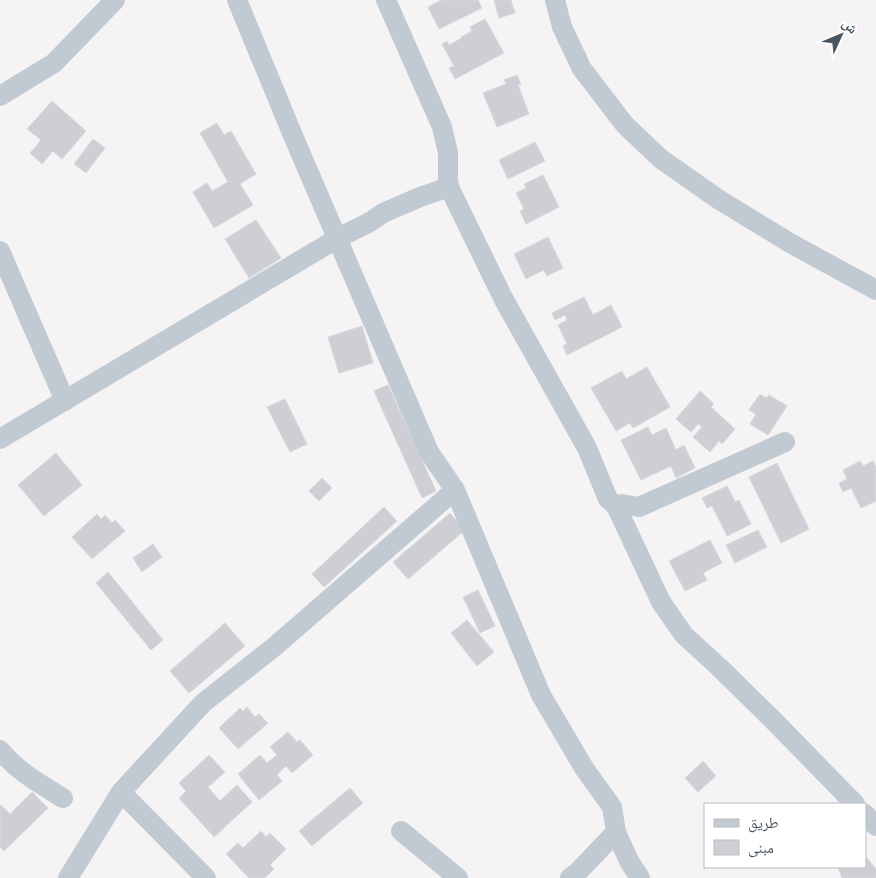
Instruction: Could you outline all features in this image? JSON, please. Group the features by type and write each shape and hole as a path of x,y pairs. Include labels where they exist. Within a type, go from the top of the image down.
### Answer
{"street":[{"path":"0,96 54,63 115,0"},
{"path":"237,0 429,452 455,490 541,695 584,768 612,807 616,832 629,861 640,878"},
{"path":"386,0 442,127 448,153 449,187 503,298 588,448 608,499 616,506 661,602 684,635 773,720 854,803"},
{"path":"555,0 562,27 582,69 625,125 661,159 718,199 774,234 876,290"},
{"path":"0,439 338,238 420,197 449,187"},
{"path":"0,251 65,400"},
{"path":"616,506 622,504 639,507 785,442"},
{"path":"68,878 121,792 203,703 274,647 455,490"},
{"path":"0,750 21,771 63,798"},
{"path":"121,792 206,878"},
{"path":"866,815 876,826"},
{"path":"401,831 458,878"},
{"path":"570,878 616,832"}],"building":[{"path":"441,0 478,0 482,8 439,29 428,7"},
{"path":"494,0 511,0 515,13 499,18"},
{"path":"485,19 504,53 455,79 449,68 454,66 442,44 447,41 449,45 462,38 472,31 470,27"},
{"path":"517,75 521,84 518,85 529,114 497,127 483,93 506,84 504,80"},
{"path":"52,101 86,131 62,159 53,151 42,164 30,153 41,140 27,129"},
{"path":"217,123 224,135 231,131 256,174 240,184 253,205 214,228 193,192 207,183 212,191 228,182 200,133"},
{"path":"93,139 105,148 86,173 74,164"},
{"path":"535,142 545,161 508,179 499,160"},
{"path":"543,175 559,207 526,224 520,211 524,209 516,193 526,188 524,184"},
{"path":"256,220 281,258 249,278 225,239"},
{"path":"548,237 563,268 547,276 544,270 526,279 514,254"},
{"path":"584,297 593,315 611,305 622,327 567,355 563,346 567,344 558,325 567,320 565,315 555,320 552,313"},
{"path":"362,326 373,363 339,373 328,337"},
{"path":"647,367 670,407 633,428 630,423 616,431 591,388 622,371 626,379"},
{"path":"388,385 436,491 422,498 374,391"},
{"path":"700,391 714,404 711,407 735,429 722,444 719,441 710,452 693,437 702,427 698,424 691,432 676,419"},
{"path":"760,394 766,398 769,395 787,406 768,435 750,424 756,414 749,410"},
{"path":"285,399 307,444 290,452 267,407"},
{"path":"648,427 652,435 666,428 676,450 684,445 695,468 676,478 671,466 641,480 621,440"},
{"path":"56,453 82,485 44,516 18,485"},
{"path":"860,461 863,466 873,461 876,467 876,501 861,508 851,488 843,492 839,483 847,479 843,470"},
{"path":"777,463 809,529 781,543 749,477"},
{"path":"322,478 332,488 319,501 309,491"},
{"path":"727,486 735,502 739,500 751,524 727,536 712,506 707,508 702,498"},
{"path":"384,507 397,521 324,587 312,574"},
{"path":"450,513 465,530 408,579 393,562"},
{"path":"97,514 101,519 105,515 112,523 115,520 125,531 92,559 72,537"},
{"path":"758,530 767,547 735,563 726,545"},
{"path":"710,540 722,563 703,573 707,580 685,591 669,561"},
{"path":"153,544 162,557 142,572 133,558"},
{"path":"108,572 163,640 151,650 96,583"},
{"path":"478,590 495,626 480,633 463,597"},
{"path":"467,620 494,652 477,666 451,633"},
{"path":"225,623 245,646 189,693 170,671"},
{"path":"247,707 255,717 259,714 268,723 238,749 219,728 240,708 243,711"},
{"path":"288,732 297,742 300,740 313,755 292,773 286,766 277,775 282,781 259,800 238,774 260,755 267,763 277,755 270,747"},
{"path":"209,755 225,772 208,787 220,801 237,785 252,802 214,837 179,798 186,791 179,783"},
{"path":"703,761 716,776 698,792 685,778"},
{"path":"350,788 363,803 312,846 299,831"},
{"path":"32,792 48,808 4,851 0,847 0,806 10,814"},
{"path":"261,831 266,837 270,833 286,849 270,865 274,869 265,878 249,878 226,854 238,843 243,848"},
{"path":"866,857 876,869 876,878 842,878 838,868 866,868"}]}
